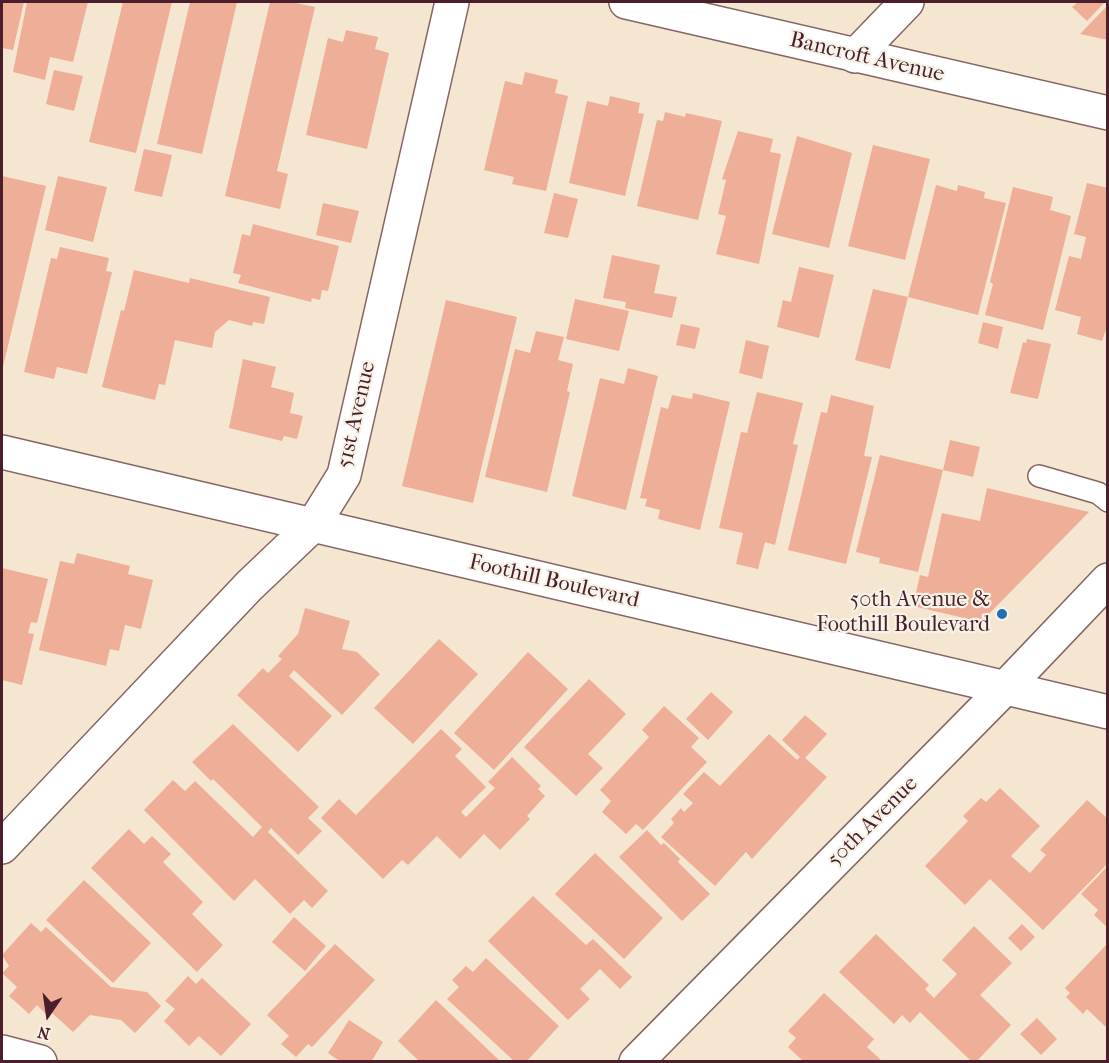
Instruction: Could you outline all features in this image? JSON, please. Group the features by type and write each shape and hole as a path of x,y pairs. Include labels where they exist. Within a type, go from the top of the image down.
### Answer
{"street":[{"name":"51st Avenue","path":"2,847 249,586 313,525 344,475 452,2"},
{"name":"Bancroft Avenue","path":"626,2 1107,113"},
{"path":"855,56 906,2"},
{"name":"Foothill Boulevard","path":"2,452 1107,712"},
{"name":"50th Avenue","path":"636,1062 1005,688 1107,580"},
{"path":"2,1052 40,1062"}],"lane":[{"path":"1039,476 1098,493 1107,501"}],"building":[{"path":"2,2 24,2 13,50 2,48"},
{"path":"27,2 88,2 73,62 50,57 45,80 13,72"},
{"path":"123,2 172,2 136,153 89,142"},
{"path":"190,2 237,2 202,154 157,144"},
{"path":"270,2 291,2 315,7 277,171 288,174 280,209 225,196"},
{"path":"1078,2 1105,2 1087,21 1072,7"},
{"path":"1108,5 1108,40 1080,34"},
{"path":"346,30 378,37 375,49 389,53 367,149 306,135 328,38 343,42"},
{"path":"54,70 83,76 74,111 46,104"},
{"path":"525,72 558,80 555,93 568,96 546,191 512,184 514,177 484,170 505,81 522,85"},
{"path":"610,96 640,103 638,113 644,114 625,196 569,183 587,101 608,106"},
{"path":"665,112 685,117 686,113 722,121 698,220 637,206 657,120 663,121"},
{"path":"738,131 773,139 770,152 781,154 759,264 716,254 726,216 718,214 726,180 722,179"},
{"path":"797,136 852,153 829,248 772,234"},
{"path":"873,145 930,159 905,260 848,246"},
{"path":"144,149 172,155 162,197 134,191"},
{"path":"2,176 46,186 2,371"},
{"path":"58,176 107,187 93,242 45,230"},
{"path":"1087,183 1108,188 1108,324 1102,341 1077,334 1081,317 1055,310 1069,256 1081,259 1086,237 1074,234"},
{"path":"936,185 957,191 958,185 985,192 984,198 1006,203 978,315 908,297"},
{"path":"1013,187 1053,197 1050,210 1071,216 1043,330 985,315 993,284 990,282"},
{"path":"554,193 578,199 568,238 544,233"},
{"path":"323,203 359,211 351,243 316,235"},
{"path":"253,224 339,246 328,291 322,290 320,300 312,298 311,302 238,283 241,275 233,273 242,234 250,236"},
{"path":"60,247 109,258 106,271 112,272 87,374 57,367 54,379 24,372 51,258 57,259"},
{"path":"612,255 660,265 654,293 677,297 672,318 625,308 626,302 603,298"},
{"path":"799,267 834,275 819,338 777,327 783,300 791,302"},
{"path":"134,270 189,283 190,278 270,297 264,324 253,322 252,326 229,320 215,332 212,348 175,340 165,385 159,384 155,400 102,387 121,310 124,311"},
{"path":"873,289 908,297 890,369 855,360"},
{"path":"575,299 629,311 619,351 566,339"},
{"path":"446,300 517,317 473,503 402,486"},
{"path":"983,322 1003,327 998,349 978,343"},
{"path":"681,324 700,328 695,349 676,345"},
{"path":"536,331 564,337 558,360 573,364 567,391 570,392 547,492 485,477 515,349 530,353"},
{"path":"1027,339 1051,344 1038,399 1010,393 1023,342 1026,343"},
{"path":"746,340 769,346 762,379 739,373"},
{"path":"243,359 276,367 271,387 294,393 290,413 303,416 297,439 284,436 282,441 229,428"},
{"path":"628,368 658,376 626,510 572,496 600,378 624,384"},
{"path":"757,392 803,403 793,444 798,445 775,545 765,542 758,569 736,564 743,533 719,528 741,432 747,433"},
{"path":"693,393 730,402 700,530 658,519 660,510 645,506 647,499 640,498 661,407 668,409 672,395 692,399"},
{"path":"831,395 874,406 864,456 872,457 846,564 788,550 821,412 827,413"},
{"path":"950,440 980,447 973,477 943,470"},
{"path":"880,455 943,470 918,572 879,563 880,558 856,552"},
{"path":"987,488 1089,512 981,622 913,606 920,575 928,577 942,513 980,521"},
{"path":"77,553 130,566 128,574 153,580 141,629 125,625 119,651 110,649 106,666 39,650 60,561 74,564"},
{"path":"2,568 48,579 37,623 31,622 28,633 34,634 22,685 2,680"},
{"path":"305,608 350,621 342,649 357,652 380,674 342,715 294,670 289,676 332,716 298,752 237,695 263,668 268,673 282,659 278,656 298,634"},
{"path":"439,639 478,674 413,744 374,708"},
{"path":"528,652 568,689 494,770 454,733"},
{"path":"589,679 626,714 588,754 603,768 576,796 524,747"},
{"path":"711,692 733,712 708,740 686,719"},
{"path":"664,706 699,738 691,747 707,762 643,830 636,824 626,834 602,812 611,801 600,790 649,737 642,730"},
{"path":"805,715 827,734 805,758 827,777 752,859 746,852 715,886 661,837 674,823 671,819 681,808 684,812 693,803 683,794 704,772 720,786 769,734 797,760 800,757 782,740"},
{"path":"233,724 319,807 308,818 322,831 298,855 271,828 268,832 328,891 312,908 304,900 290,914 255,879 234,901 144,810 173,780 185,791 195,781 253,837 262,827 213,779 211,781 192,762"},
{"path":"441,729 462,749 455,756 486,787 461,812 466,817 495,788 488,782 512,757 541,786 538,789 545,796 527,816 530,819 500,850 484,834 460,859 437,836 408,865 402,860 383,879 321,818 339,799 356,815"},
{"path":"1000,788 1040,826 1011,856 1030,873 1046,855 1040,850 1087,800 1108,819 1108,863 1043,930 990,879 965,905 925,866 968,821 963,816 981,798 986,802"},
{"path":"129,829 144,844 152,836 171,854 163,862 203,902 192,914 223,945 197,972 91,868"},
{"path":"647,830 661,845 664,843 680,859 678,862 710,894 682,921 619,857"},
{"path":"595,853 663,918 624,959 555,894"},
{"path":"1108,866 1108,928 1094,915 1098,910 1081,894"},
{"path":"84,880 151,943 113,983 46,920"},
{"path":"533,896 586,945 593,939 632,977 620,989 600,969 580,989 590,999 568,1020 488,941"},
{"path":"294,917 326,946 305,971 272,942"},
{"path":"31,923 41,932 46,927 111,987 147,992 161,1006 135,1033 121,1020 90,1015 73,1032 50,1011 47,1015 37,1005 29,1014 9,996 17,987 2,973 9,966 2,955"},
{"path":"1022,924 1035,937 1021,951 1008,938"},
{"path":"974,926 1012,963 980,995 1011,1025 976,1062 972,1062 920,1012 910,1023 902,1015 894,1024 839,972 876,934 929,985 925,989 934,998 957,974 942,960"},
{"path":"1108,943 1108,1029 1087,1009 1083,1014 1066,997 1070,993 1065,988"},
{"path":"335,944 375,980 312,1047 308,1044 296,1057 281,1044 289,1036 267,1015"},
{"path":"486,958 559,1026 526,1062 515,1062 447,999 459,987 452,980 466,966 473,972"},
{"path":"188,976 196,984 202,978 251,1024 221,1056 199,1036 189,1046 164,1021 175,1009 165,1001"},
{"path":"824,993 874,1039 867,1047 883,1062 804,1062 788,1047 796,1038 788,1031"},
{"path":"436,1000 501,1062 420,1062 398,1041"},
{"path":"1037,1018 1057,1039 1041,1055 1020,1034"},
{"path":"349,1020 383,1042 371,1062 341,1062 328,1053"}],"place":[{"name":"50th Avenue & Foothill Boulevard","path":"1002,614"}]}
